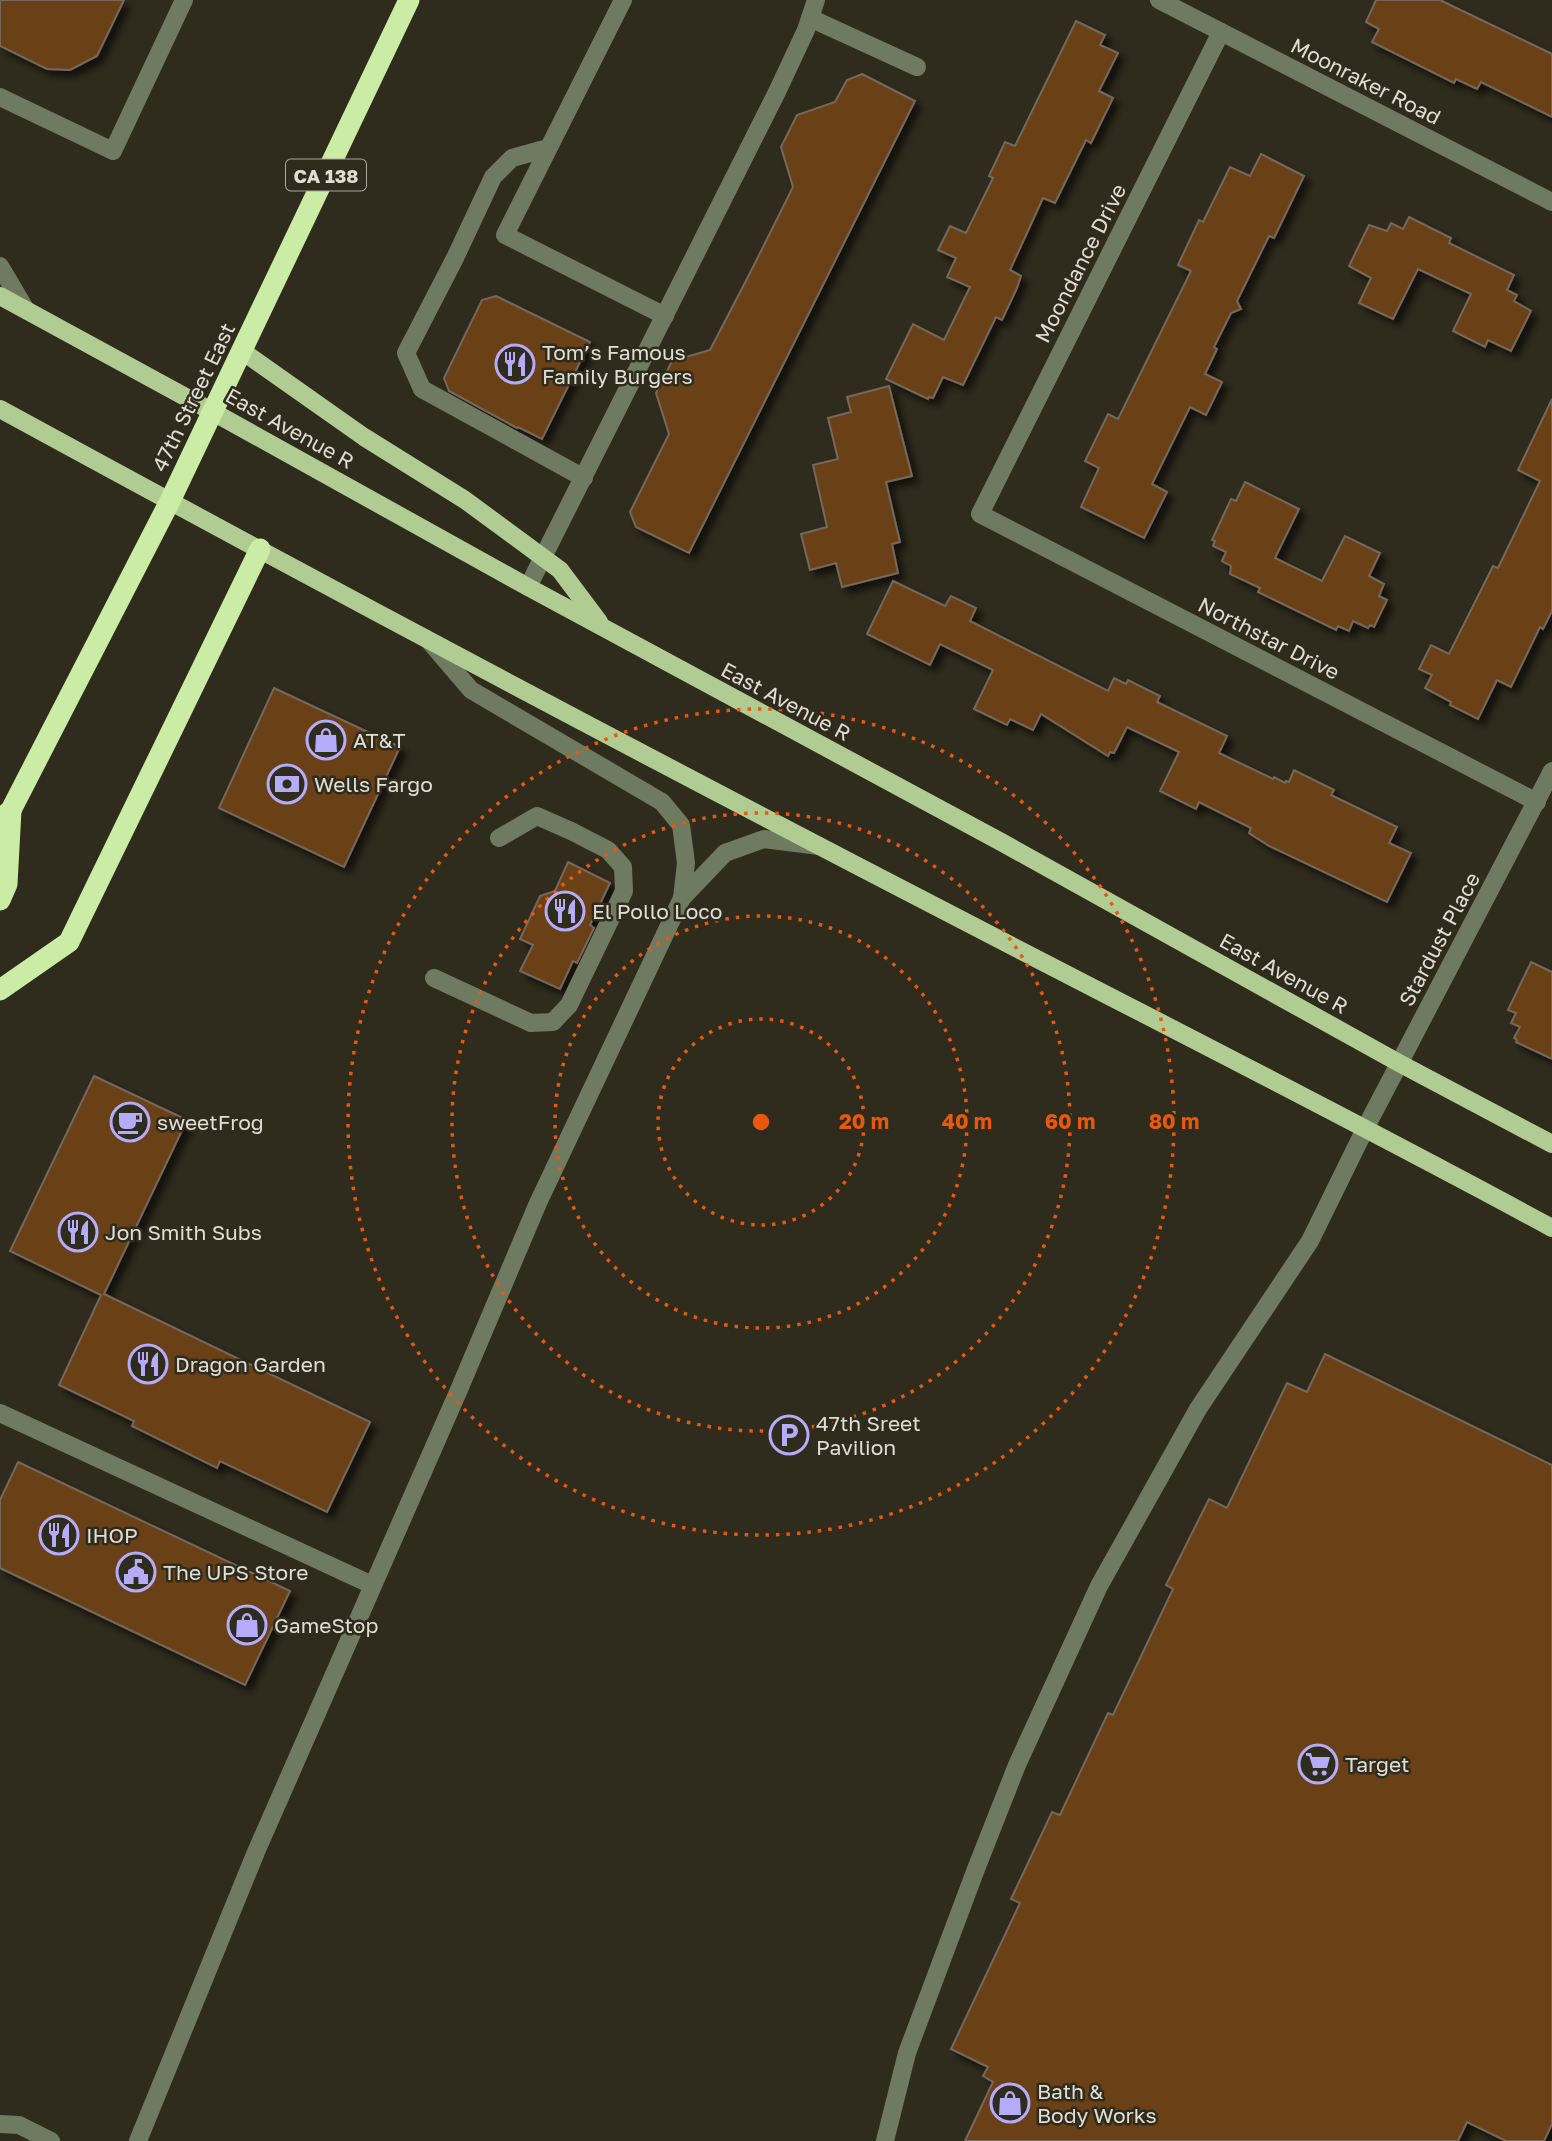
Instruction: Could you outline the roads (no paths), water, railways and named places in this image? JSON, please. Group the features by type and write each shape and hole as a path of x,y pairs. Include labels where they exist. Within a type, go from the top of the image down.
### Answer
{"highway":[{"name":"47th Street East","path":"0,900 7,884 6,815 170,501 409,0"},
{"path":"0,990 69,942 260,549"}],"main road":[{"name":"East Avenue R","path":"0,296 1399,1063 1552,1144"},
{"path":"242,351 364,437 465,500 560,570 604,628"},
{"path":"0,408 820,846 1366,1127 1552,1228"}],"street":[{"path":"0,96 113,150 184,0"},
{"path":"623,0 505,234 665,316"},
{"path":"528,587 777,92 816,0"},
{"name":"Moonraker Road","path":"1159,0 1552,202"},
{"path":"810,18 917,67"},
{"name":"Moondance Drive","path":"979,514 1221,32"},
{"path":"548,148 512,158 493,177 406,354 422,389 584,478"},
{"path":"0,266 26,310"},
{"name":"Northstar Drive","path":"979,514 1537,802"},
{"path":"427,638 471,690 662,802 681,825 686,863 682,898"},
{"name":"Stardust Place","path":"885,2141 907,2053 976,1869 1017,1765 1099,1586 1198,1409 1310,1241 1366,1127 1552,771"},
{"path":"434,978 531,1023 552,1022 569,1005 624,891 623,867 608,850 537,816 499,838"},
{"path":"138,2141 256,1852 538,1203 682,898 725,853 764,839 820,846"},
{"path":"0,1413 372,1585"},
{"path":"0,2124 19,2125 51,2141"}],"place":[{"name":"Tom’s Famous Family Burgers","path":"515,364"},
{"name":"AT&T","path":"326,740"},
{"name":"Wells Fargo","path":"287,784"},
{"name":"El Pollo Loco","path":"565,911"},
{"name":"sweetFrog","path":"130,1122"},
{"name":"Jon Smith Subs","path":"78,1232"},
{"name":"Dragon Garden","path":"148,1364"},
{"name":"47th Sreet Pavilion","path":"789,1435"},
{"name":"IHOP","path":"59,1535"},
{"name":"The UPS Store","path":"136,1572"},
{"name":"GameStop","path":"247,1625"},
{"name":"Target","path":"1318,1764"},
{"name":"Bath & Body Works","path":"1010,2103"}]}
